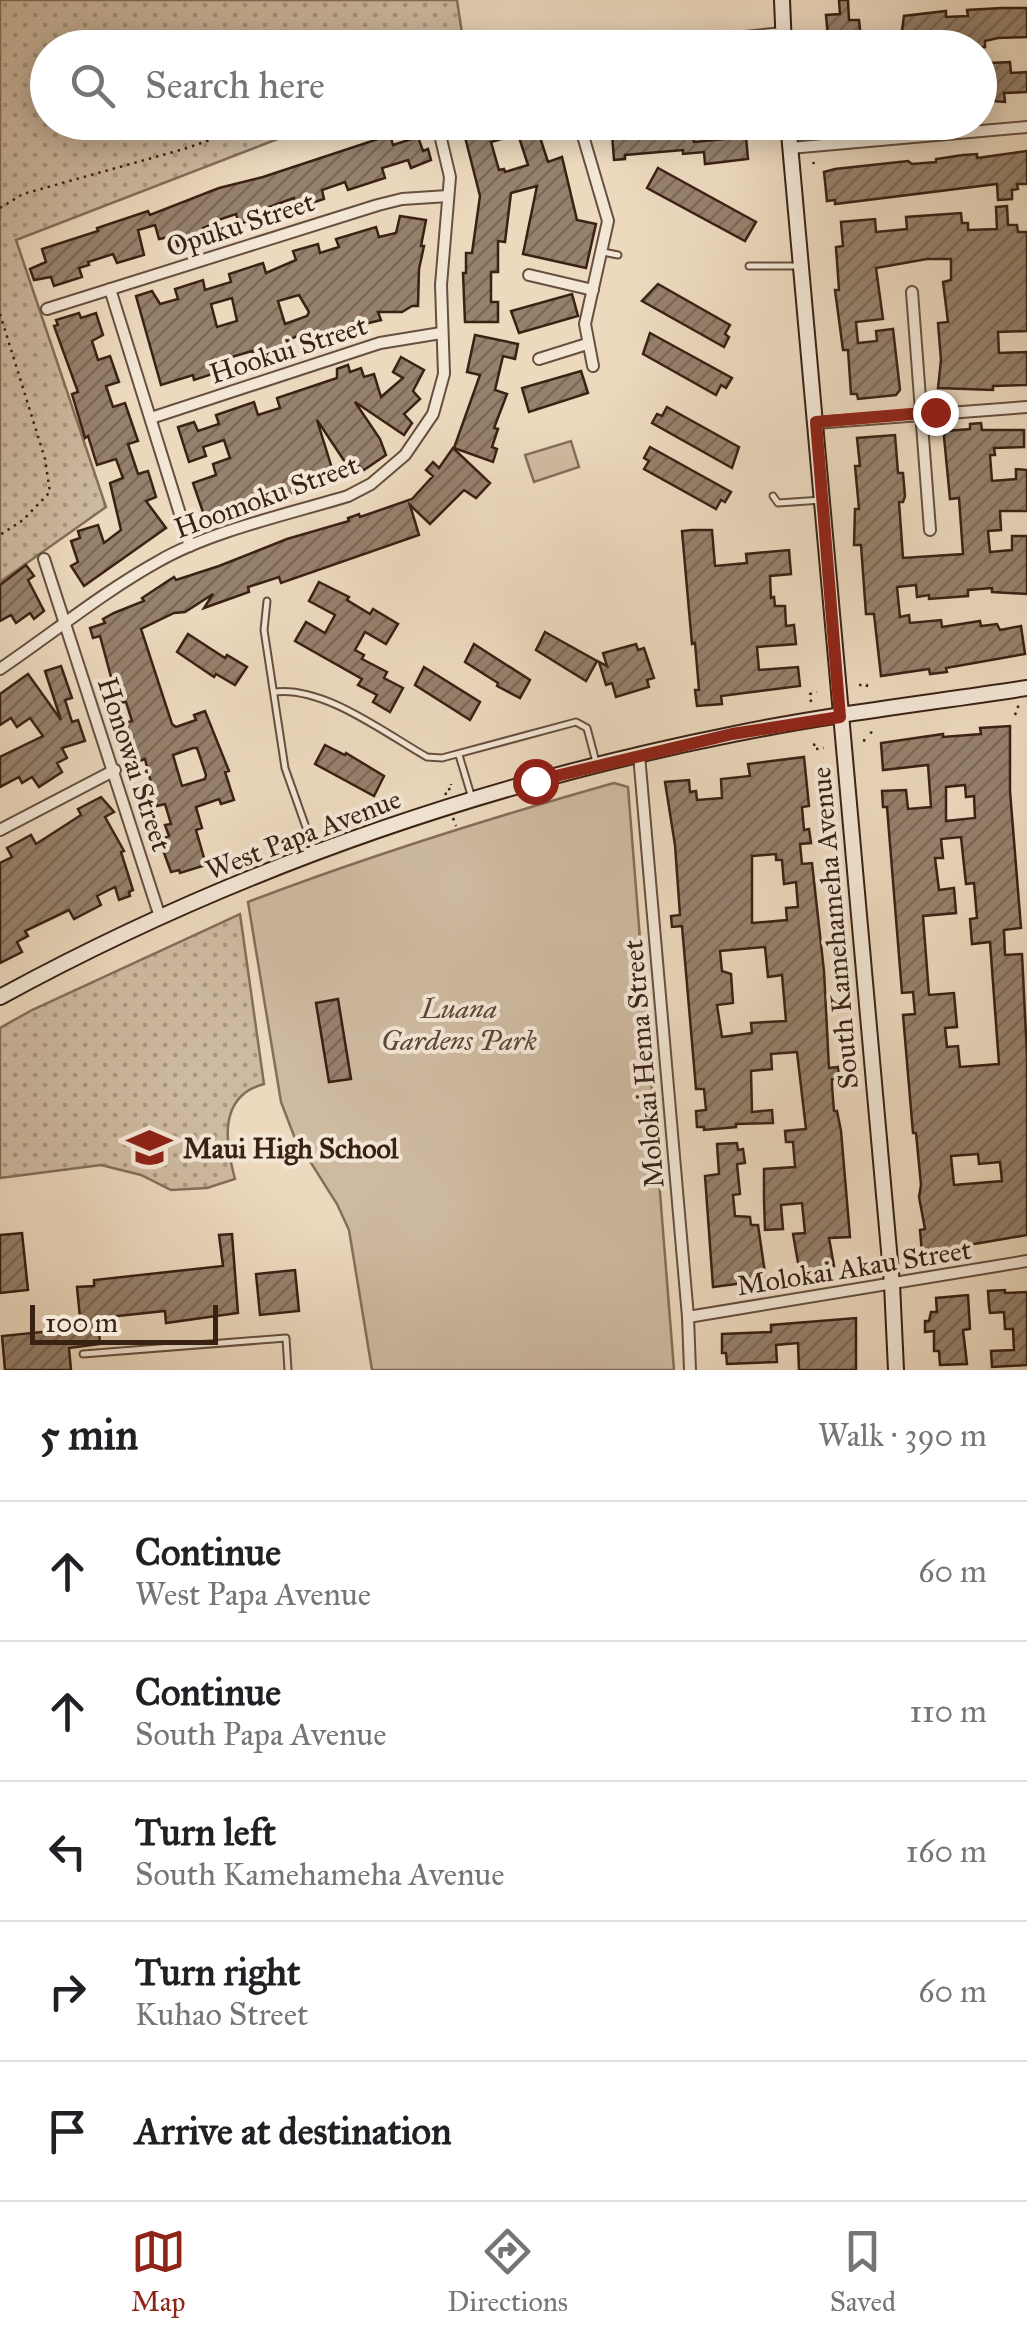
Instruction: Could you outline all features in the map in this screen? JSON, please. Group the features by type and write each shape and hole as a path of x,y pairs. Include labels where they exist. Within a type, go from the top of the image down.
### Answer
{"street":[{"path":"782,0 784,30"},
{"path":"997,129 1027,126"},
{"name":"Hoomoku Street","path":"0,669 78,612 160,560 190,546 348,496 371,484 405,456 433,414 444,374 441,285 448,160 442,140"},
{"path":"584,140 608,221 585,325 593,366"},
{"name":"South Kamehameha Avenue","path":"789,140 892,1284 896,1370"},
{"path":"790,148 876,140"},
{"name":"Opuku Street","path":"47,309 378,205 448,196"},
{"path":"529,276 593,290"},
{"path":"110,289 190,546"},
{"path":"912,292 930,530"},
{"name":"Hookui Street","path":"150,418 334,356 441,332"},
{"path":"539,359 587,344"},
{"path":"816,422 1027,407"},
{"name":"Honowai Street","path":"44,559 160,917"},
{"name":"West Papa Avenue","path":"0,998 160,917 315,853 472,799 732,734 1027,688"},
{"name":"Molokai Hema Street","path":"639,755 690,1370"},
{"path":"0,830 115,770"},
{"name":"Molokai Akau Street","path":"688,1318 1027,1262"}],"lane":[{"path":"603,252 618,255"},
{"path":"749,266 802,266"},
{"path":"773,496 784,504 822,500"},
{"path":"267,601 264,630 285,768 315,853"},
{"path":"274,692 294,690 316,695 427,757 459,755 576,722 587,728 596,765"},
{"path":"459,755 472,799"},
{"path":"83,1354 286,1338 288,1370"}],"path":[{"path":"0,208 22,194 208,140"},
{"path":"0,314 45,459 50,492 23,520 0,534"},
{"path":"859,685 867,684 866,690"},
{"path":"811,702 810,694 817,692"},
{"path":"1015,715 1019,704"},
{"path":"815,740 815,748 824,748"},
{"path":"863,740 869,742"},
{"path":"446,795 451,784"},
{"path":"453,817 456,826"},
{"path":"899,1255 914,1252"},
{"path":"862,1263 879,1260"}],"green space":[{"path":"0,0 457,0 461,30 30,30 30,140 275,140 16,240 106,507 0,582"},
{"path":"571,441 579,467 534,482 525,455"},
{"name":"Luana Gardens Park","path":"614,783 628,787 674,1370 372,1370 349,1230 294,1136 281,1102 248,902 429,838"},
{"path":"240,914 264,1084 239,1099 228,1122 235,1179 207,1188 171,1190 141,1175 101,1165 0,1178 0,1028"}],"building":[{"path":"839,0 848,0 849,20 859,20 860,30 827,30 826,15 840,14"},
{"path":"1027,8 1027,37 997,38 997,30 902,30 904,16 946,11 946,17 968,16 967,10"},
{"path":"1010,62 1011,73 1027,72 1027,92 1004,93 1005,102 997,101 997,63"},
{"path":"375,140 392,140 393,145 419,140 423,151 428,149 431,160 411,168 408,160 382,168 385,178 348,190 345,182 322,190 324,199 297,208 294,198 261,210 263,217 239,224 236,214 212,222 203,228 206,237 178,246 175,236 159,239 155,225 138,230 144,255 117,263 113,254 88,262 89,265 79,268 82,277 54,286 51,277 34,280 30,269 46,262 42,249 148,211 150,215 219,188"},
{"path":"466,140 498,140 491,142 499,170 505,172 528,165 520,140 541,140 548,162 562,157 577,220 596,224 586,268 523,254 537,186 511,193 505,242 498,241 498,272 491,272 491,302 498,302 498,322 465,322 463,273 466,253 472,253 480,196"},
{"path":"612,140 746,140 748,159 705,164 704,152 683,154 683,150 625,155 625,159 614,160"},
{"path":"1027,151 1027,184 1017,184 1012,199 998,200 997,184 835,204 835,200 827,201 824,172 835,169"},
{"path":"658,168 756,222 745,241 647,188"},
{"path":"1007,206 1008,225 1017,225 1018,232 1027,232 1027,331 998,332 999,353 1027,352 1027,385 993,386 993,390 938,388 938,323 948,322 943,282 951,280 951,259 927,259 876,268 883,319 856,322 858,343 877,341 876,331 893,329 900,390 896,395 858,399 857,394 851,394 848,350 843,350 835,290 839,290 836,247 843,246 841,222 875,219 876,232 907,229 906,217 961,213 968,230 997,229 996,207"},
{"path":"400,216 426,220 418,306 402,312 378,312 381,320 352,325 326,338 324,335 313,341 308,332 290,339 293,348 255,360 252,351 228,358 231,368 161,385 136,296 152,291 160,304 178,299 175,289 203,280 205,290 231,282 229,274 263,263 266,273 296,260 293,251 318,244 320,253 339,247 336,239 376,227 379,237 396,233","holes":["299,295 309,312 285,324 278,301","232,298 237,321 217,327 211,304"]},
{"path":"658,284 730,325 724,347 642,301"},
{"path":"572,294 578,316 519,333 511,311"},
{"path":"79,313 81,318 96,313 103,335 92,341 98,360 110,356 119,382 106,386 113,407 125,403 138,441 128,444 138,474 148,471 156,497 146,501 166,528 84,586 71,566 78,562 71,541 80,538 78,531 98,525 104,543 121,530 110,483 123,478 116,459 97,465 72,394 78,392 54,326 58,325 56,320"},
{"path":"650,333 732,378 726,388 721,385 716,395 643,354"},
{"path":"475,335 518,344 515,359 503,356 495,390 507,394 494,428 498,429 492,447 497,449 493,462 454,448 480,375 467,372"},
{"path":"401,357 424,370 413,391 420,399 404,414 412,423 404,435 355,402 386,455 364,470 359,466 351,471 317,420 334,475 283,497 206,521 193,483 216,475 213,464 230,458 224,440 203,447 206,456 189,462 178,427 194,422 198,431 219,424 216,415 254,402 258,415 280,408 277,398 337,378 337,369 348,365 350,372 361,368 364,377 374,374 381,397 403,378 393,372"},
{"path":"581,371 588,393 529,412 522,388"},
{"path":"667,407 739,447 732,468 652,423"},
{"path":"981,423 982,430 1024,430 1024,447 994,448 995,455 990,455 992,481 1016,479 1016,469 1027,470 1027,511 1000,511 1001,530 988,531 990,552 1012,550 1012,536 1027,536 1027,594 992,592 992,588 968,590 968,596 929,599 929,595 917,597 916,585 897,587 900,617 909,615 910,623 941,620 942,627 980,621 981,626 997,624 1000,630 1021,626 1025,654 946,668 947,672 930,674 929,669 881,676 874,614 866,614 861,545 854,545 855,509 859,509 857,438 895,435 898,473 903,473 905,496 899,502 903,558 963,554 959,498 950,499 944,437 946,431 970,429 970,424"},
{"path":"650,447 731,492 725,502 721,500 716,509 644,469"},
{"path":"453,448 490,483 476,498 464,490 430,524 410,505 419,535 281,583 279,577 248,587 249,592 204,608 213,594 185,612 174,613 141,629 172,724 176,727 196,720 194,715 205,711 229,771 225,772 234,800 221,804 219,799 196,807 202,828 196,830 206,865 171,872 159,839 169,836 165,825 171,824 165,804 157,806 145,759 134,763 131,751 123,754 119,741 126,738 122,724 132,721 126,702 118,703 100,636 93,638 90,628 144,601 142,598 174,577 176,580 219,566 287,539 349,521 348,518 359,514 360,517 412,499 433,476 426,470 433,462 439,468","holes":["197,748 205,779 182,786 173,755"]},
{"path":"712,530 715,566 747,563 746,554 789,550 791,574 770,576 771,598 774,597 775,606 785,606 786,626 794,625 796,644 757,647 759,670 798,667 800,686 721,696 722,704 697,706 695,643 692,644 682,531"},
{"path":"26,565 34,576 28,580 44,611 34,619 30,613 16,623 11,615 0,621 0,585"},
{"path":"319,582 349,597 347,600 370,614 373,609 398,624 386,644 365,632 355,650 364,655 362,659 387,672 384,678 403,688 390,712 373,702 377,695 358,685 362,679 295,641 306,622 325,633 335,615 309,601"},
{"path":"545,632 597,661 586,681 536,650"},
{"path":"188,634 247,667 235,685 216,674 214,677 177,652"},
{"path":"474,644 530,680 520,698 465,662"},
{"path":"636,644 638,650 644,648 654,678 647,680 649,687 616,697 612,683 606,685 599,662 607,666 603,653"},
{"path":"61,666 72,698 65,700 72,722 78,720 85,741 62,748 67,758 57,763 62,772 39,787 32,777 22,783 19,777 0,787 0,757 43,736 30,718 17,727 11,718 0,725 0,694 28,674 61,720 45,671"},
{"path":"424,667 480,702 470,720 415,685"},
{"path":"1010,726 1010,791 1021,928 1004,930 1005,955 1022,954 1027,1055 1027,1235 922,1253 920,1230 925,1229 903,1015 915,1014 913,992 902,993 887,807 883,807 882,791 906,790 908,809 931,807 928,765 883,770 881,743 943,734 981,734 980,728","holes":["965,785 966,797 974,796 975,818 946,821 946,787","961,837 966,884 974,883 977,918 970,919 972,944 990,942 999,1064 960,1067 958,1046 947,1047 945,1028 957,1027 954,993 929,995 923,916 956,913 954,888 939,890 935,858 943,858 941,839","978,1154 979,1164 1000,1162 1002,1181 954,1185 951,1156"]},
{"path":"325,745 384,776 374,796 315,764"},
{"path":"804,757 809,806 802,807 804,830 809,829 811,843 800,844 802,864 812,863 824,971 829,1068 838,1067 839,1079 832,1079 832,1086 841,1131 850,1237 829,1238 834,1266 800,1274 793,1234 805,1233 802,1203 781,1205 783,1229 765,1230 764,1200 764,1169 795,1167 793,1142 786,1142 785,1131 806,1129 797,1052 771,1054 772,1069 751,1071 752,1112 772,1110 773,1123 704,1130 697,1127 696,1111 706,1110 704,1089 696,1089 682,926 672,927 671,916 680,915 665,782 689,780 690,792 696,791 697,800 722,798 721,779 750,776 748,764","holes":["776,854 776,860 782,860 784,884 796,882 798,907 786,908 787,920 752,923 752,856","765,947 768,977 782,975 786,1021 751,1023 752,1033 722,1037 717,1005 733,1003 731,974 722,971 720,951"]},
{"path":"101,797 114,812 105,817 124,851 121,852 133,890 130,896 119,900 115,887 97,896 101,905 74,919 69,910 25,931 28,936 17,942 22,952 0,963 0,863 12,857 7,848 31,835 36,844 81,815 78,809"},
{"path":"338,999 351,1079 329,1082 316,1003"},
{"path":"737,1143 738,1150 743,1149 745,1163 737,1164 740,1194 733,1195 735,1216 750,1217 751,1225 758,1225 766,1280 713,1287 705,1176 719,1174 717,1144"},
{"path":"22,1233 28,1290 0,1293 0,1235"},
{"path":"232,1234 238,1313 166,1323 165,1311 98,1318 100,1344 69,1348 71,1370 5,1370 2,1336 81,1328 77,1287 94,1286 94,1280 223,1266 219,1235"},
{"path":"295,1270 299,1311 260,1315 256,1274"},
{"path":"988,1291 1027,1292 1027,1365 992,1367 991,1351 1014,1350 1013,1329 1005,1329 1004,1312 990,1313"},
{"path":"968,1295 970,1329 963,1330 967,1364 940,1365 939,1351 934,1351 934,1331 925,1332 925,1321 929,1321 931,1312 937,1312 936,1298"},
{"path":"856,1318 856,1370 799,1370 798,1343 776,1345 777,1362 727,1364 726,1353 722,1353 722,1334 771,1332 771,1325"}],"place":[{"name":"Maui High School","path":"150,1148"}],"route":[{"path":"535,781 732,734 840,717 816,422 935,412"}]}
